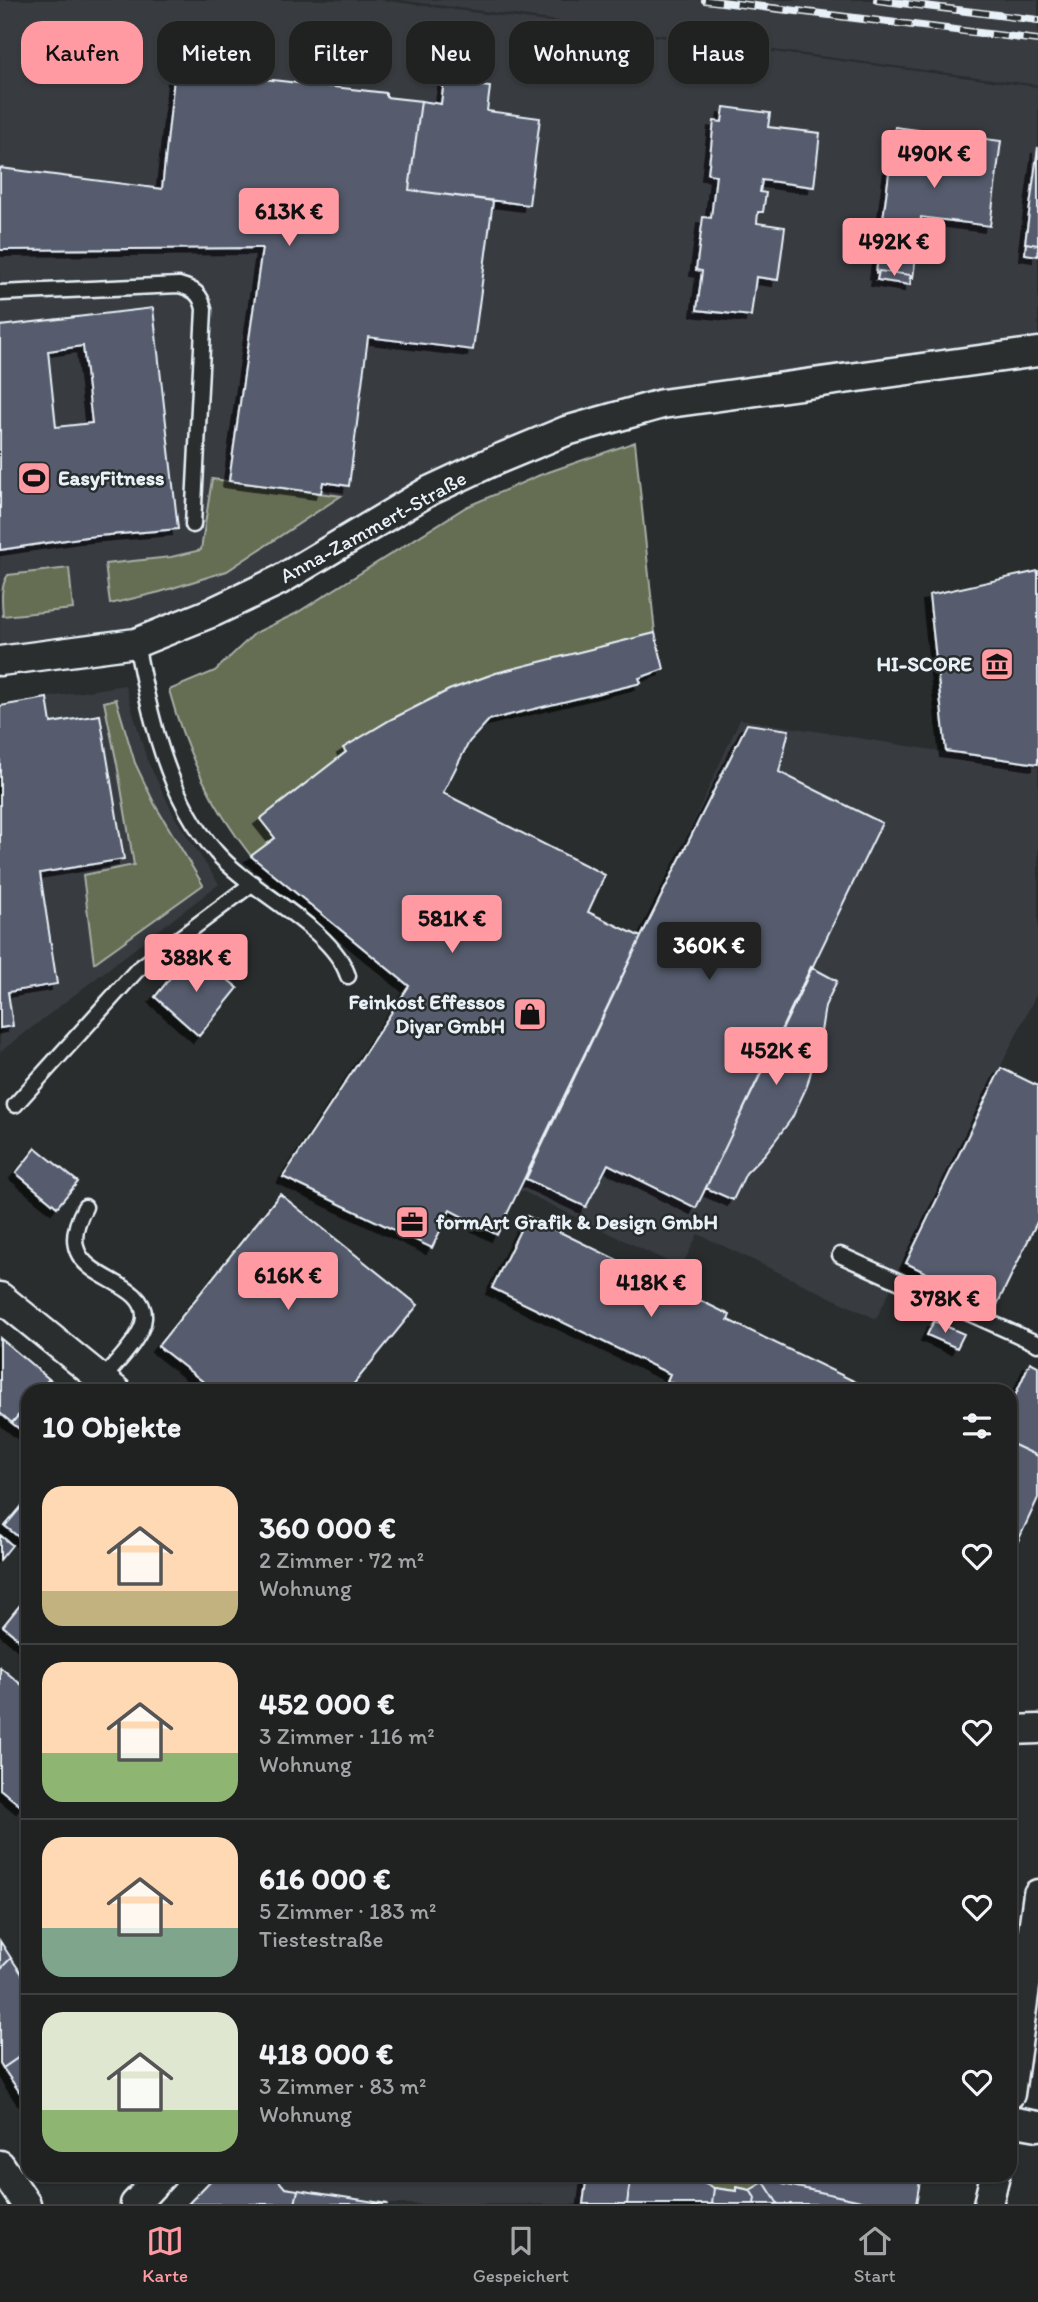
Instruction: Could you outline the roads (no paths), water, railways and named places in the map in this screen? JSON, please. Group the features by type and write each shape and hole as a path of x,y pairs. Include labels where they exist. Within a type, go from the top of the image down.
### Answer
{"street":[{"name":"Anna-Zammert-Straße","path":"0,661 136,643 214,612 280,580 429,491 566,431 662,404 1038,352"},
{"path":"0,1297 107,1384"},
{"path":"1017,1730 1038,1729"},
{"path":"1017,2044 1038,1894"},
{"path":"1017,2122 1038,2126"},
{"path":"0,2165 26,2204"},
{"path":"135,2204 155,2182"},
{"path":"988,2204 993,2182"}],"lane":[{"path":"0,293 179,285 193,289 202,299 204,309 193,525"},
{"path":"136,643 151,716 167,766 189,815 216,853 321,938 344,963 348,976"},
{"path":"15,1105 137,970 253,883"},
{"path":"85,1207 73,1235 80,1257 133,1296 142,1307 144,1318 141,1329 110,1384"},
{"path":"840,1255 1038,1344"}],"railway":[{"path":"705,0 1038,40"},
{"path":"877,0 1038,20"}],"place":[{"name":"EasyFitness","path":"34,478"},
{"name":"HI-SCORE","path":"997,664"},
{"name":"Feinkost Effessos Diyar GmbH","path":"530,1014"},
{"name":"formArt Grafik & Design GmbH","path":"412,1222"}]}
